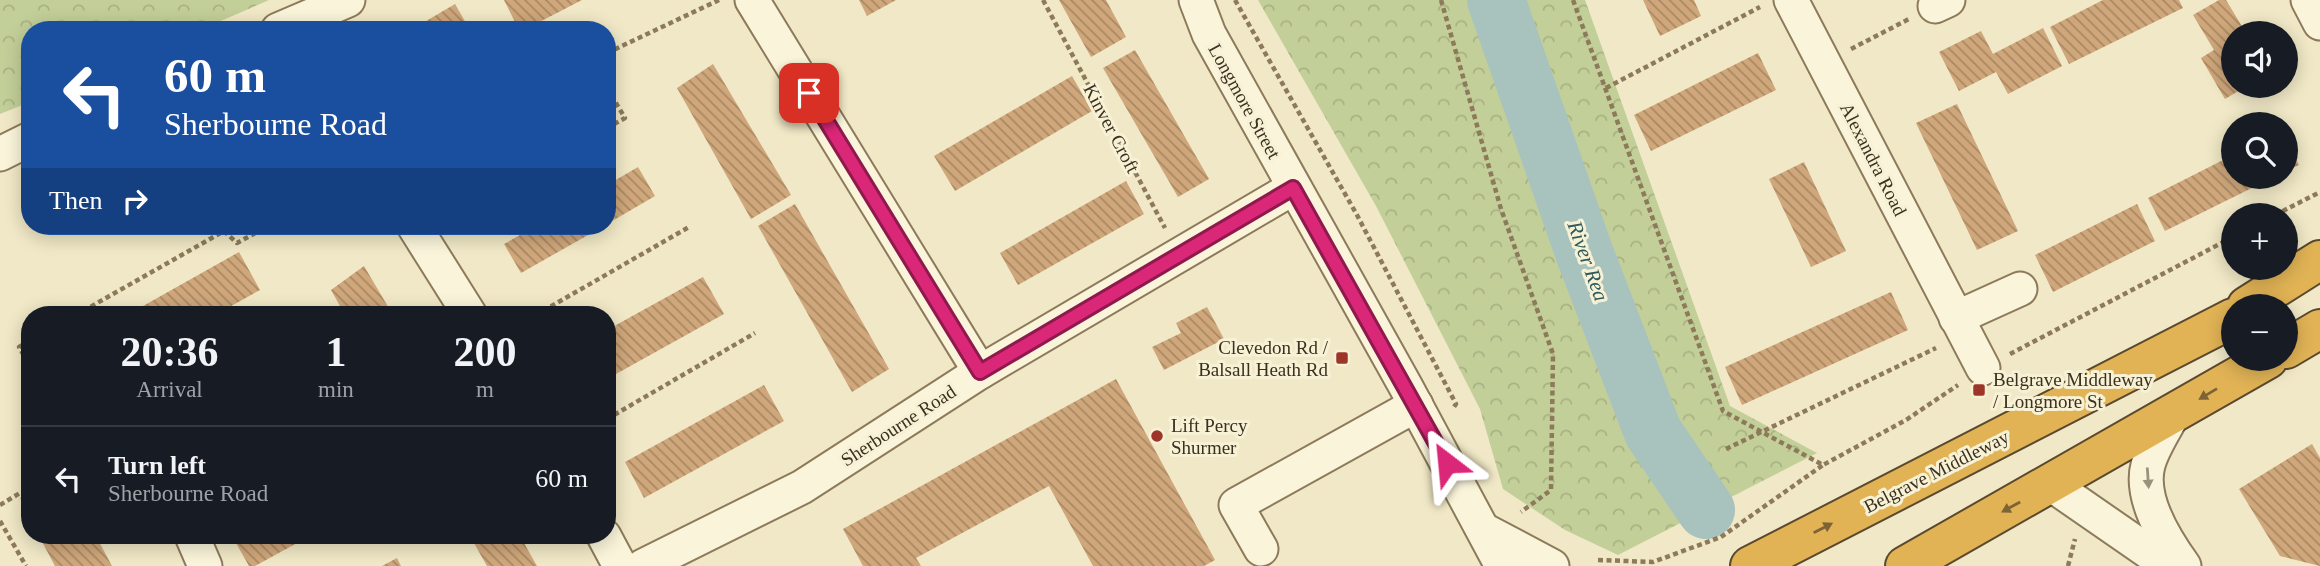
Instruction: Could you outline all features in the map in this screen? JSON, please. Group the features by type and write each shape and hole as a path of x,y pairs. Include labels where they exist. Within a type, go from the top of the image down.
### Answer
{"highway":[{"path":"2266,294 2320,260"},
{"path":"2279,294 2320,272"},
{"name":"Belgrave Middleway","path":"1748,564 2221,324"},
{"path":"2298,344 2320,330"},
{"path":"2298,348 2320,343"},
{"path":"1905,566 2052,485 2248,371"}],"street":[{"path":"299,21 348,0"},
{"path":"752,0 980,372"},
{"name":"Longmore Street","path":"1196,0 1209,34 1416,405 1502,566"},
{"path":"2308,0 2320,23"},
{"name":"Alexandra Road","path":"1776,3 1824,63 1983,368"},
{"path":"0,153 21,143"},
{"name":"Sherbourne Road","path":"643,566 802,488 980,372 1293,188"},
{"path":"420,235 464,306"},
{"path":"1961,326 2020,289"},
{"path":"1261,549 1236,505 1416,405"},
{"path":"2172,416 2147,467 2151,509 2168,544 2184,566"},
{"path":"2052,485 2169,566"},
{"path":"1483,566 1484,530 1552,566"},
{"path":"195,544 205,566"},
{"path":"608,544 620,566"}],"path":[{"path":"616,49 720,0"},
{"name":"Kinver Croft","path":"1043,0 1180,256"},
{"path":"1235,0 1357,215 1456,404"},
{"path":"1441,0 1501,209 1553,354 1551,490 1516,516"},
{"path":"1573,0 1723,411 1823,465"},
{"path":"1606,88 1776,3"},
{"path":"1824,63 1941,3"},
{"path":"616,103 625,118 616,123"},
{"path":"2298,203 2320,192"},
{"path":"552,306 688,227"},
{"path":"92,306 217,235"},
{"path":"228,235 237,243 252,235"},
{"path":"1598,560 1653,562 1721,537 1823,465 1906,419 1983,368 2221,243"},
{"path":"1726,449 1961,326"},
{"path":"616,414 755,333"},
{"path":"0,505 21,492"},
{"path":"0,521 26,566"}],"green space":[{"path":"0,0 269,0 221,21 21,21 21,106 0,114"},
{"path":"1258,0 1585,0 1730,406 1817,453 1618,555 1565,530 1503,489 1480,409 1376,206"}],"building":[{"path":"504,0 582,0 541,21 514,21"},
{"path":"859,0 896,0 867,16"},
{"path":"1059,0 1106,0 1126,37 1091,57"},
{"path":"1643,0 1694,0 1701,16 1660,36"},
{"path":"2103,0 2179,0 2183,8 2069,64 2050,27"},
{"path":"2219,0 2226,0 2239,21 2221,21 2221,92 2201,58 2214,50 2193,15"},
{"path":"455,4 465,21 426,21"},
{"path":"2043,28 2062,66 2008,94 1996,72 1959,91 1939,52 1981,31 1993,54"},
{"path":"1135,50 1209,179 1178,197 1103,68"},
{"path":"1758,53 1776,90 1651,151 1634,115"},
{"path":"713,64 791,195 751,219 677,88"},
{"path":"1072,76 1092,111 955,191 934,156"},
{"path":"1957,104 2018,231 1977,250 1916,123"},
{"path":"2221,161 2221,189 2250,189 2165,231 2148,198"},
{"path":"1804,162 1846,251 1811,267 1769,179"},
{"path":"638,167 655,196 616,219 616,180"},
{"path":"1126,181 1144,214 1018,285 1000,253"},
{"path":"795,204 889,369 852,392 758,226"},
{"path":"2137,204 2155,241 2053,292 2035,255"},
{"path":"520,235 588,235 521,273 504,244"},
{"path":"239,252 260,290 231,306 143,306"},
{"path":"364,266 388,306 340,306 331,290"},
{"path":"703,277 724,314 616,374 616,325"},
{"path":"1891,292 1908,330 1742,405 1725,367"},
{"path":"1207,307 1224,339 1164,370 1152,347 1181,333 1176,323"},
{"path":"1116,379 1215,560 1204,566 1093,566 1049,486 916,558 921,566 863,566 843,529"},
{"path":"764,385 784,421 644,498 625,462"},
{"path":"2312,444 2320,458 2320,566 2280,556 2239,489"},
{"path":"43,544 100,544 112,566 55,566"},
{"path":"237,544 295,544 255,566 249,566"},
{"path":"475,544 525,544 537,566 487,566"},
{"path":"397,558 401,566 382,566"}],"waterway":[{"name":"River Rea","path":"1496,0 1584,252 1653,432 1706,510"}],"place":[{"name":"Clevedon Rd / Balsall Heath Rd","path":"1342,358"},
{"name":"Belgrave Middleway / Longmore St","path":"1979,390"},
{"name":"Lift Percy Shurmer","path":"1157,436"}],"route":[{"path":"809,93 980,372 1293,188 1447,463"}]}
